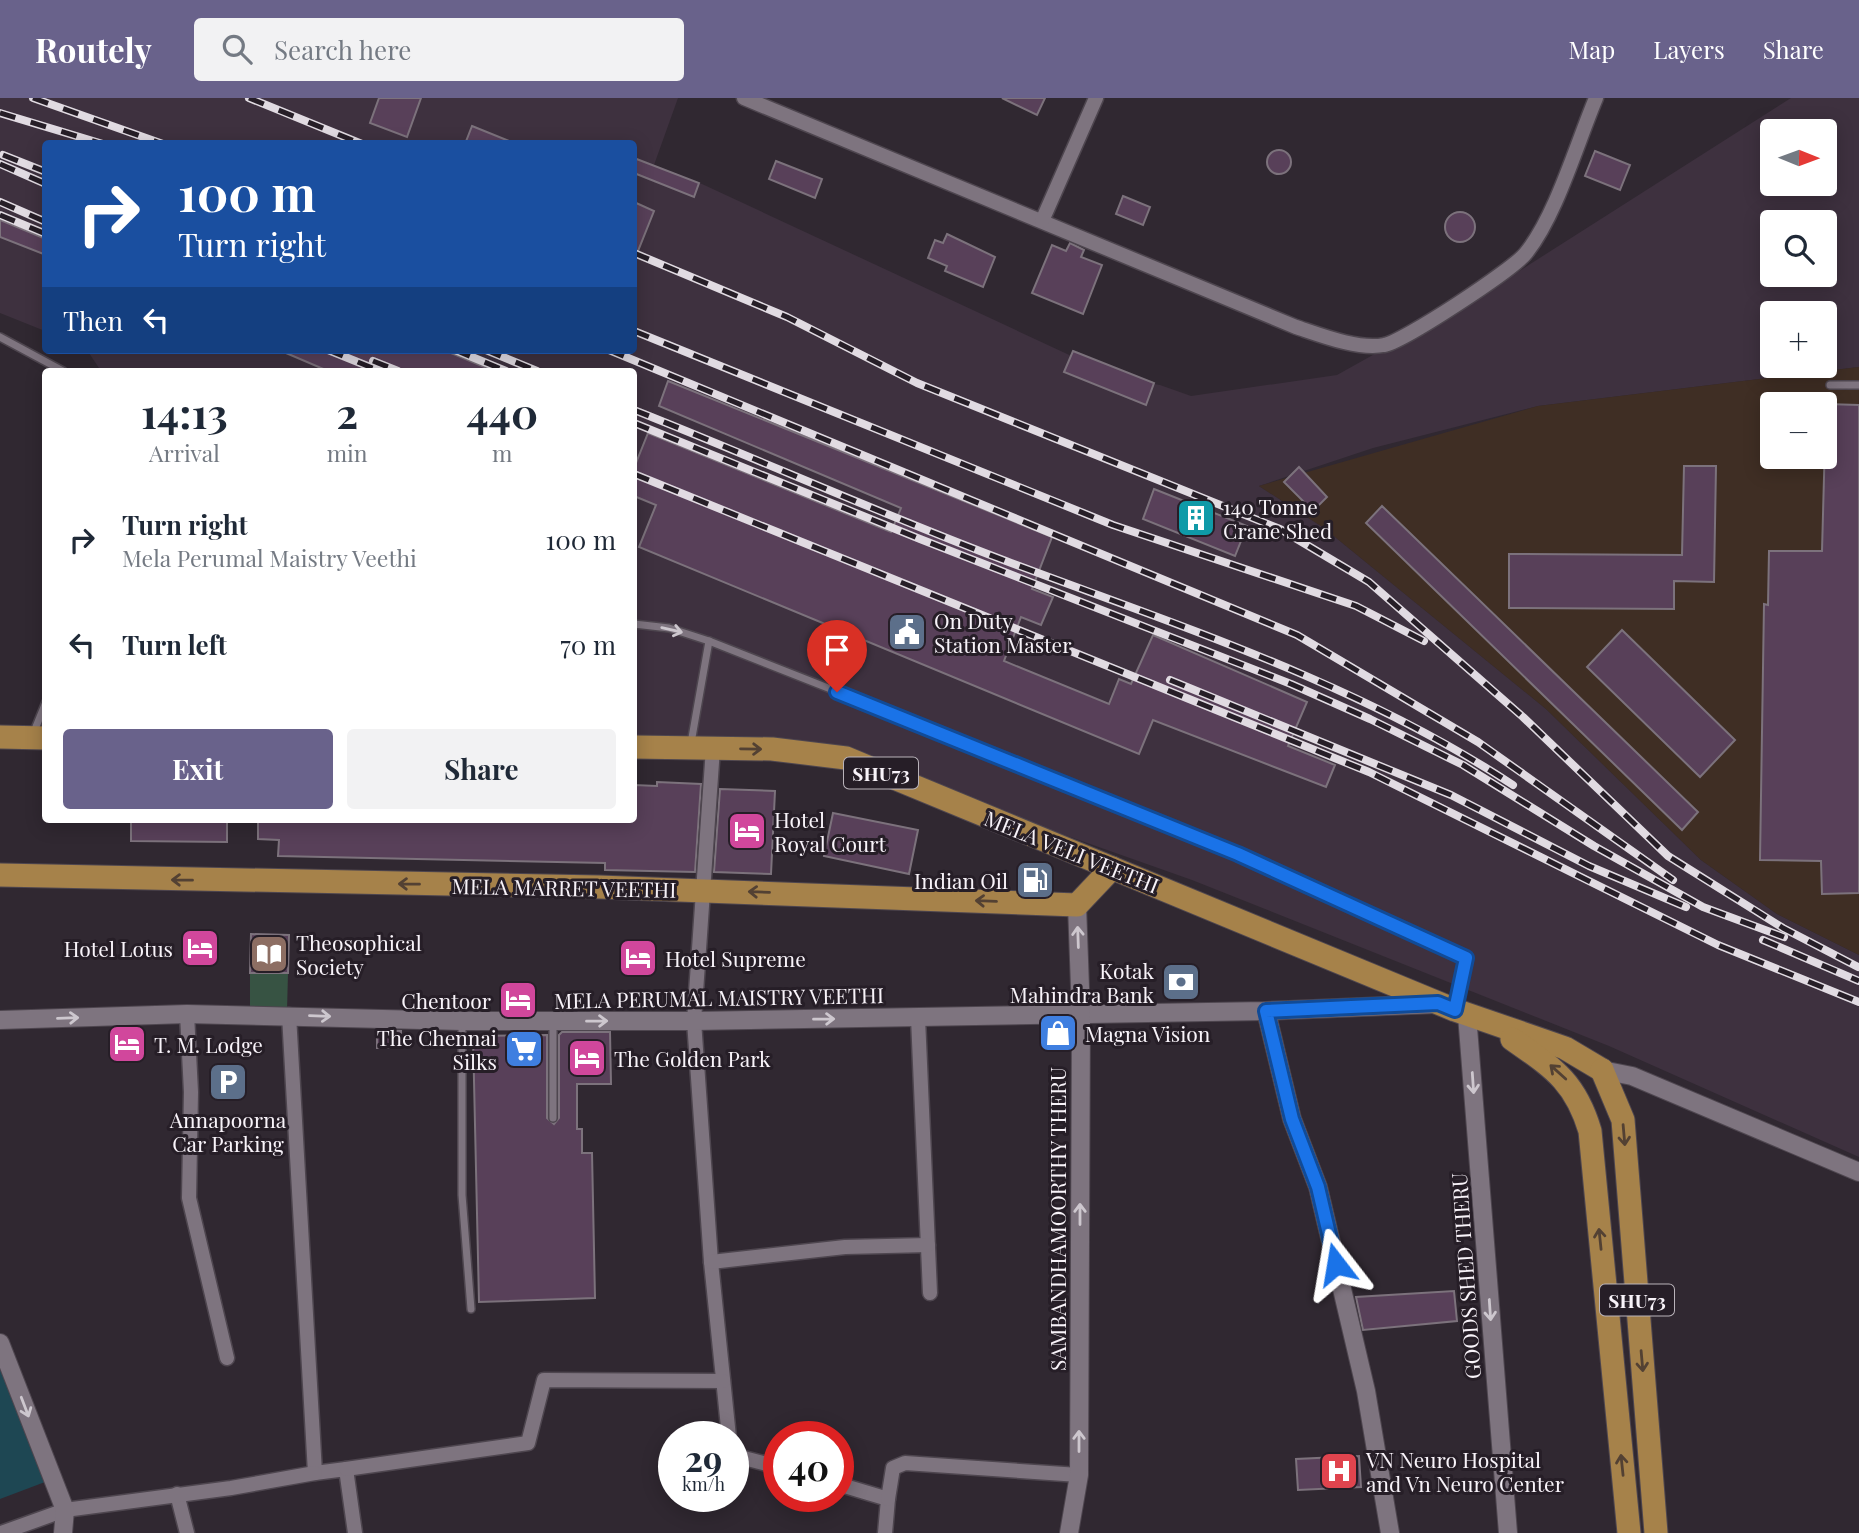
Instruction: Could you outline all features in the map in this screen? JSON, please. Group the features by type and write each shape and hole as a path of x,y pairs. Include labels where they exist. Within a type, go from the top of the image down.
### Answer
{"main road":[{"path":"0,737 41,735"},
{"name":"MELA VELI VEETHI","path":"637,747 772,749 846,758 1454,1010 1565,1048 1602,1070"},
{"path":"1077,905 1112,868"},
{"name":"MELA MARRET VEETHI","path":"0,875 704,890 1077,905"},
{"name":"MELA VELI VEETHI","path":"1495,1026 1557,1070 1572,1086 1582,1105 1590,1131"},
{"path":"1590,1131 1602,1070"},
{"name":"SHU73","path":"1602,1070 1623,1120 1656,1533"},
{"name":"SHU73","path":"1590,1131 1629,1533"}],"street":[{"path":"744,98 1296,327 1337,341 1384,345 1439,316 1525,255 1545,223 1596,98"},
{"path":"1042,221 1096,98"},
{"path":"702,748 704,890 694,1021 711,1262 727,1421"},
{"name":"SAMBANDHAMOORTHY THERU","path":"1069,1533 1079,1475 1081,1015 1077,905"},
{"name":"MELA PERUMAL MAISTRY VEETHI","path":"0,1020 187,1014 553,1022 1454,1010"},
{"name":"GOODS SHED THERU","path":"1454,1010 1508,1533"},
{"path":"1266,1011 1292,1119 1318,1187 1366,1391 1390,1533"},
{"path":"187,1014 191,1092 189,1198 227,1358"},
{"path":"289,1015 315,1473"},
{"path":"918,1018 930,1293"},
{"path":"1602,1070 1632,1076 1859,1172"},
{"path":"711,1262 845,1247 928,1245"},
{"path":"0,1343 65,1510 63,1533"},
{"path":"1,1533 65,1510 528,1443 544,1380 723,1381"},
{"path":"885,1533 892,1468 905,1463 1079,1475"},
{"path":"346,1469 355,1533"},
{"path":"854,1489 888,1499"},
{"path":"177,1494 187,1533"}],"lane":[{"path":"0,337 57,368"},
{"path":"1830,385 1859,385"},
{"path":"637,624 669,628 709,641 1238,854 1466,958 1454,1010"},
{"path":"702,748 709,641"},
{"path":"462,1021 462,1195 471,1309"},
{"path":"553,1022 553,1118"}],"shaded area":[{"path":"0,98 678,98 654,165 702,184 1121,379 1160,385 1191,396 1337,375 1491,289 1791,98 1859,98 1859,367 1837,370 1837,301 1760,301 1760,378 1768,378 1538,406 1373,448 1259,486 1324,528 1546,709 1701,860 1777,914 1859,955 1859,1157 1609,1046 1192,880 838,755 637,742 637,368 99,368 90,354 637,354 637,140 42,140 42,330 0,313"},
{"path":"1859,367 1859,955 1777,914 1701,860 1546,709 1324,528 1259,486 1538,406 1768,378 1837,378 1837,370"}],"green space":[{"path":"250,973 288,973 287,1011 250,1010"}],"water":[{"path":"0,1361 45,1482 0,1499"}],"building":[{"path":"379,98 421,98 407,137 370,123"},
{"path":"1002,98 1045,98 1037,115"},
{"path":"472,126 507,140 467,140"},
{"path":"1274,150 1284,150 1291,157 1291,167 1284,174 1274,174 1267,167 1267,157"},
{"path":"1595,151 1630,165 1620,190 1585,176"},
{"path":"637,159 699,183 694,197 637,174"},
{"path":"776,161 822,179 815,198 769,179"},
{"path":"1123,196 1150,207 1143,225 1116,214"},
{"path":"637,203 654,211 637,254"},
{"path":"1460,212 1470,217 1475,227 1470,237 1460,242 1450,237 1445,227 1450,217"},
{"path":"0,220 42,237 42,253 0,237"},
{"path":"947,234 995,257 983,287 945,271 947,266 928,258 935,240 943,243"},
{"path":"1070,243 1084,250 1081,257 1102,265 1083,314 1032,293 1052,245 1066,251"},
{"path":"1073,351 1154,383 1146,405 1064,372"},
{"path":"288,354 454,354 487,368 321,368"},
{"path":"668,381 1052,537 1032,589 1053,597 1041,625 1021,617 1004,661 1109,704 1119,679 1131,684 1153,635 1307,702 1288,746 1335,765 1326,787 1153,720 1139,754 639,547 656,505 637,497 637,460 648,433 891,532 901,508 659,406"},
{"path":"1837,404 1859,405 1859,893 1822,894 1821,861 1760,860 1764,604 1768,605 1769,551 1822,551 1824,469 1837,469"},
{"path":"1684,466 1716,466 1714,582 1674,581 1674,609 1509,608 1509,554 1682,555"},
{"path":"1299,467 1327,497 1313,511 1284,482"},
{"name":"140 Tonne Crane Shed","path":"1154,489 1247,526 1235,556 1143,519"},
{"path":"1382,506 1698,812 1682,830 1366,523"},
{"path":"1622,630 1735,740 1700,777 1587,667"},
{"path":"657,782 701,784 695,872 605,870 605,863 278,856 279,840 258,839 258,823 637,823 637,785 657,786"},
{"name":"Hotel Royal Court","path":"720,789 775,791 771,874 714,872"},
{"path":"833,813 918,830 909,874 824,856"},
{"path":"131,823 227,823 227,842 131,841"},
{"name":"Theosophical Society","path":"251,934 289,935 288,973 250,973"},
{"path":"377,1030 401,1031 401,1048 377,1048"},
{"path":"562,1032 610,1032 611,1084 577,1084 577,1129 582,1129 582,1153 592,1153 595,1298 479,1302 473,1036 547,1035 547,1118 554,1124 559,1118 559,1035"},
{"path":"1454,1291 1457,1321 1363,1330 1356,1297"},
{"path":"1359,1456 1361,1487 1298,1490 1296,1459"}],"railway":[{"path":"33,98 152,140"},
{"path":"249,98 352,140"},
{"path":"0,113 90,140"},
{"path":"3,155 42,170"},
{"path":"0,164 42,182"},
{"path":"0,202 42,220"},
{"path":"0,215 42,232"},
{"path":"637,254 787,317 917,383 1280,529 1369,582 1523,717 1668,856 1783,928 1858,967"},
{"path":"637,332 1113,525 1356,606 1424,641"},
{"path":"338,354 373,368"},
{"path":"465,354 499,368"},
{"path":"496,354 530,368"},
{"path":"619,354 1297,635 1478,742 1673,880"},
{"path":"373,361 390,368"},
{"path":"637,411 959,543 1202,634 1330,686 1393,716 1513,785"},
{"path":"637,424 920,539 1291,684 1370,719 1463,765 1594,846 1703,907 1784,937"},
{"path":"637,475 1369,772 1718,945 1859,1002"},
{"path":"1170,680 1451,795 1589,866 1686,907"},
{"path":"1763,940 1859,981"}],"place":[{"name":"140 Tonne Crane Shed","path":"1196,518"},
{"name":"On Duty Station Master","path":"907,632"},
{"name":"Hotel Royal Court","path":"747,831"},
{"name":"Indian Oil","path":"1035,880"},
{"name":"Hotel Lotus","path":"200,948"},
{"name":"Theosophical Society","path":"269,954"},
{"name":"Hotel Supreme","path":"638,958"},
{"name":"Kotak Mahindra Bank","path":"1181,982"},
{"name":"Chentoor","path":"518,1000"},
{"name":"Magna Vision","path":"1058,1033"},
{"name":"T. M. Lodge","path":"127,1044"},
{"name":"The Chennai Silks","path":"524,1049"},
{"name":"The Golden Park","path":"587,1058"},
{"name":"Annapoorna Car Parking","path":"228,1082"},
{"name":"VN Neuro Hospital and Vn Neuro Center","path":"1339,1471"}],"route":[{"path":"837,692 1238,854 1466,958 1455,1010 1438,1003 1266,1011 1292,1119 1318,1187 1336,1264"}]}
